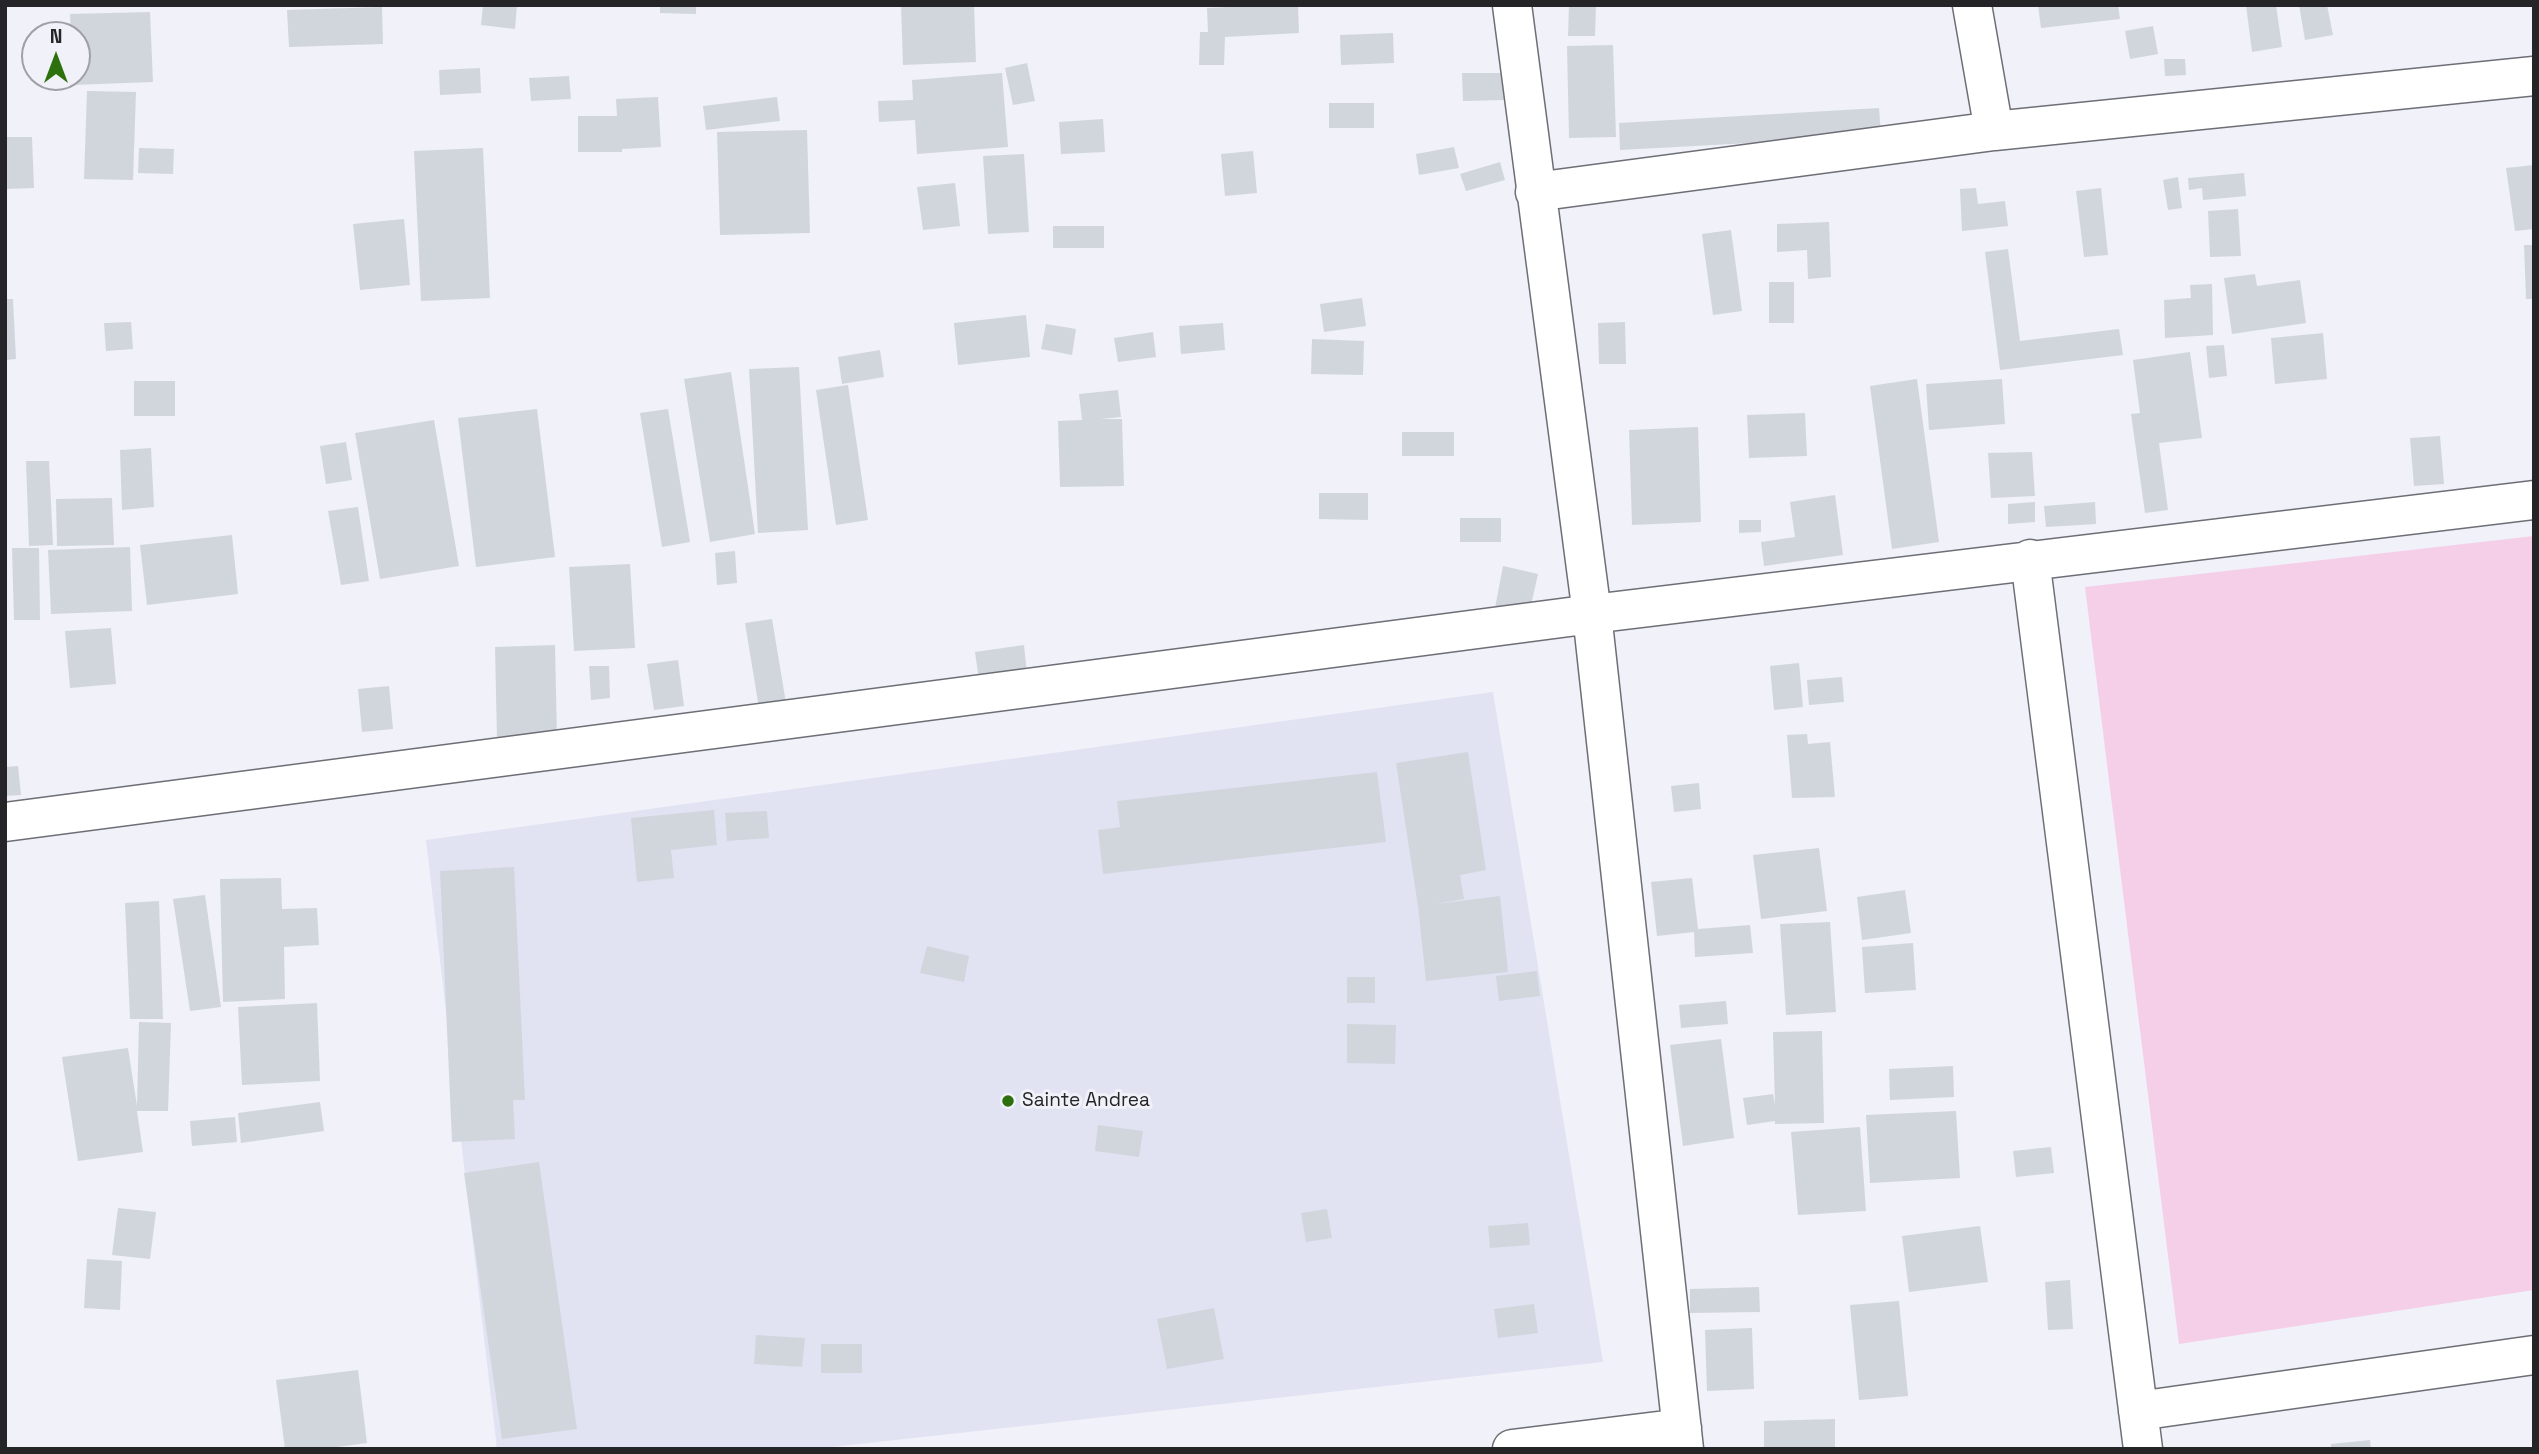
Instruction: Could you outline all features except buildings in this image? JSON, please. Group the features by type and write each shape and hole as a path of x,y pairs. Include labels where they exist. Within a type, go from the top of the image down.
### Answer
{"street":[{"path":"1512,5 1592,614 1683,1439 1512,1449"},
{"path":"1972,5 1994,131"},
{"path":"1535,192 1994,131 2534,76"},
{"path":"5,822 1592,614 2534,500"},
{"path":"2029,559 2143,1449"},
{"path":"2138,1411 2534,1355"}],"shaded area":[{"path":"2534,536 2534,1290 2179,1344 2085,587"},
{"name":"Sainte Andrea","path":"1493,692 1603,1362 814,1449 497,1449 426,840"}],"place":[{"name":"Sainte Andrea","path":"1008,1101"}]}
